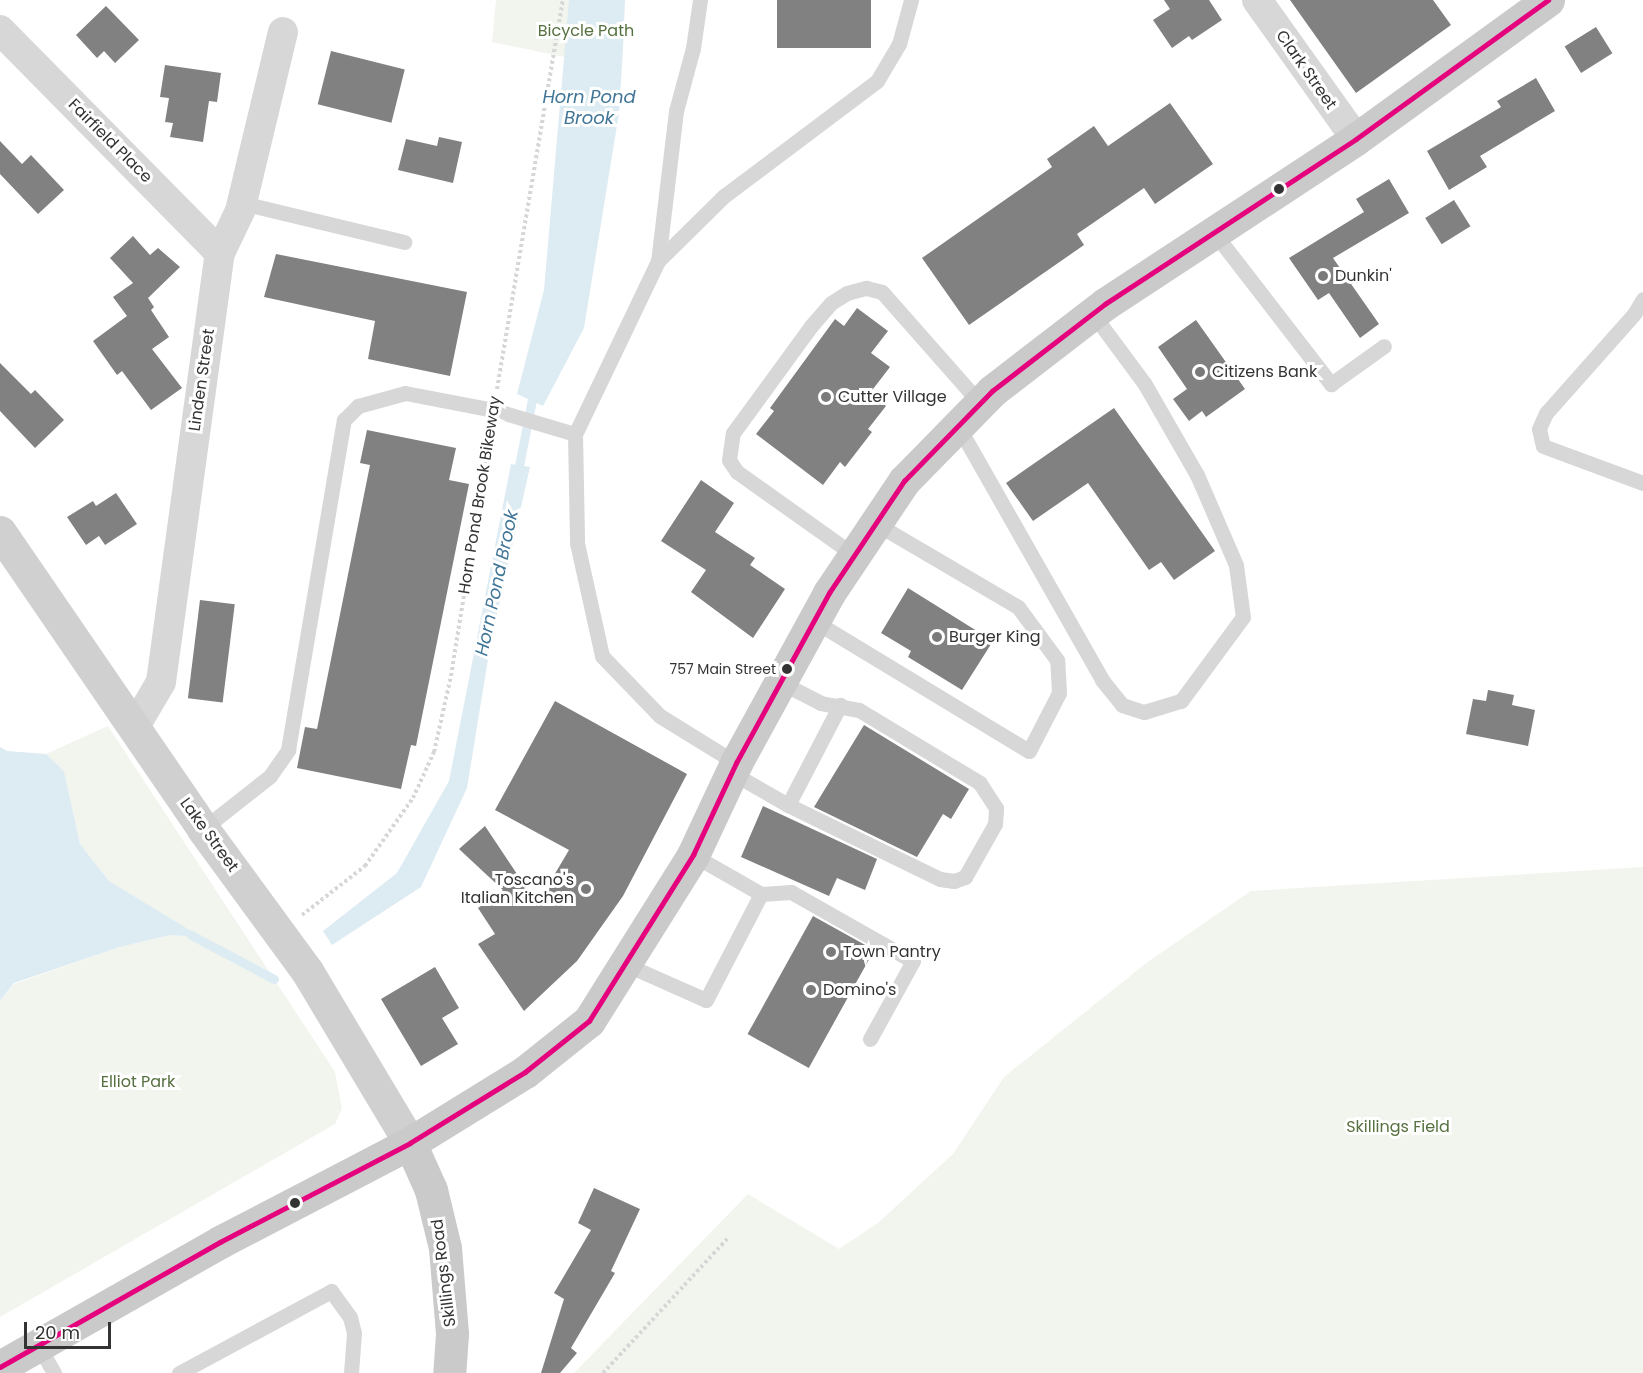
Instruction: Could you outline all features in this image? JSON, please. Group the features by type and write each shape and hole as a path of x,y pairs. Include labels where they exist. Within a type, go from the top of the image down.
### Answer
{"main road":[{"path":"0,1367 46,1359 220,1242 410,1143 525,1072 589,1021 627,965 693,855 734,768 814,621 854,555 904,481 969,414 1093,314 1356,139 1548,0"},
{"name":"Skillings Road","path":"410,1143 428,1181 441,1228 452,1334 449,1373"}],"street":[{"name":"Clark Street","path":"1257,0 1356,139"},
{"name":"Fairfield Place","path":"0,30 220,253"},
{"name":"Linden Street","path":"134,728 160,682 220,253 242,203 283,32"},
{"name":"Lake Street","path":"0,532 203,829 281,932 352,1041 410,1143"}],"lane":[{"path":"700,0 693,48 676,111 658,261 575,434 577,543 602,656 660,716 788,805 940,879 954,881 965,877 994,824 996,808 980,783 859,710 821,703 780,682"},
{"path":"658,261 724,196 877,81 899,44 911,0"},
{"path":"242,203 404,242"},
{"path":"1215,234 1331,384 1384,346"},
{"path":"854,555 737,472 729,460 733,434 811,326 831,303 847,293 866,288 882,292 969,414 1102,680 1122,705 1144,712 1181,701 1243,617 1236,565 1197,475 1144,383 1093,314"},
{"path":"1643,299 1634,314 1546,413 1539,429 1543,446 1643,483"},
{"path":"203,829 270,776 288,750 344,420 358,406 405,393 500,412 544,423 575,434"},
{"path":"814,621 1029,751 1059,693 1057,660 1018,607 875,523"},
{"path":"788,805 840,705"},
{"path":"693,855 761,894 791,892 913,961 870,1039"},
{"path":"627,965 706,1000 761,894"},
{"path":"179,1373 331,1291 350,1317 354,1333 351,1373"}],"path":[{"name":"Horn Pond Brook Bikeway","path":"281,932 365,866 413,798 434,752 451,676 500,412 563,0"},
{"path":"603,1373 729,1238"}],"green space":[{"name":"Bicycle Path","path":"496,0 618,0 613,67 492,42"},
{"name":"Elliot Park","path":"108,726 335,1072 342,1108 335,1124 0,1317 0,1001 14,984 120,947 170,935 199,937 109,881 80,844 64,771 46,754"},
{"name":"Skillings Field","path":"1643,867 1643,1373 574,1373 748,1194 839,1249 878,1223 953,1154 1004,1077 1149,961 1251,891"}],"water":[{"name":"Horn Pond Brook","path":"569,0 625,0 619,113 584,328 543,406 517,394 544,290"},
{"name":"Horn Pond Brook","path":"511,464 530,467 491,641 467,788 421,887 332,945 323,931 397,873 449,781"},
{"path":"0,747 7,751 46,754 64,771 80,844 109,881 201,937 170,935 120,947 14,983 0,1001"}],"building":[{"path":"777,0 871,0 871,48 777,48"},
{"path":"1164,0 1209,0 1222,20 1192,40 1189,36 1172,48 1153,20 1170,9"},
{"path":"1290,0 1433,0 1451,25 1356,93"},
{"path":"106,6 139,40 115,63 104,51 97,58 76,35"},
{"path":"1596,27 1612,53 1581,73 1565,47"},
{"path":"331,51 405,69 391,123 318,104"},
{"path":"165,65 221,73 217,102 209,101 203,142 170,137 173,123 165,122 169,98 160,97"},
{"path":"1536,78 1555,111 1480,156 1487,167 1449,190 1427,151 1501,107 1497,101"},
{"path":"1170,103 1213,164 1155,204 1144,188 1077,234 1084,245 969,325 922,258 1052,167 1047,159 1094,126 1108,146"},
{"path":"439,137 462,142 453,183 398,170 406,139 437,146"},
{"path":"0,141 22,164 31,155 64,190 38,214 0,174"},
{"path":"1389,179 1409,213 1333,258 1379,324 1360,338 1329,293 1318,300 1289,258 1364,212 1356,199"},
{"path":"1454,200 1470,226 1442,244 1425,218"},
{"path":"133,236 150,255 158,248 180,267 148,298 154,307 151,310 169,337 152,349 182,388 151,410 122,371 117,375 93,341 127,316 113,297 133,283 110,258"},
{"path":"276,254 467,292 450,376 368,359 375,321 264,297"},
{"name":"Cutter Village","path":"857,308 888,331 871,353 890,367 870,393 886,406 868,429 872,432 845,467 840,462 823,485 756,434 774,411 770,408 835,319 844,326"},
{"path":"1196,320 1245,389 1206,417 1202,411 1189,421 1173,399 1187,389 1158,347"},
{"path":"0,363 31,394 35,390 64,420 35,448 0,411"},
{"path":"1114,408 1215,551 1174,580 1161,562 1149,570 1088,483 1033,521 1006,483"},
{"path":"367,430 456,448 449,480 469,484 416,746 411,745 401,789 297,768 305,727 317,729 370,465 360,463"},
{"path":"701,480 734,503 715,532 755,558 750,565 785,589 753,638 691,592 706,570 661,541"},
{"path":"116,493 137,524 105,545 99,536 86,545 67,517 93,501 96,506"},
{"name":"Burger King","path":"908,588 993,641 962,690 908,657 911,651 881,633"},
{"path":"200,600 235,604 223,703 188,698"},
{"path":"1488,690 1514,695 1512,705 1535,710 1528,746 1466,734 1473,699 1486,701"},
{"path":"555,701 687,774 623,896 577,961 524,1011 478,944 495,934 478,908 503,890 459,849 485,826 537,904 569,850 495,810"},
{"path":"864,725 969,789 951,819 943,814 917,857 814,807"},
{"path":"763,806 877,859 865,890 837,878 829,896 741,857"},
{"path":"813,916 874,950 809,1068 748,1034"},
{"path":"435,967 459,1008 442,1018 458,1044 421,1066 381,999"},
{"path":"594,1188 640,1209 611,1271 615,1273 571,1348 577,1353 560,1373 541,1373 564,1299 554,1293 591,1230 578,1223"}],"waterway":[{"name":"Horn Pond Brook","path":"517,476 534,389"},
{"name":"Horn Pond Brook","path":"191,935 274,979"}],"transit line":[{"path":"0,1367 220,1242 410,1143 525,1072 589,1021 693,855 736,763 829,593 904,481 992,391 1105,304 1356,139 1548,0"}],"place":[{"name":"Dunkin'","path":"1323,276"},
{"name":"Citizens Bank","path":"1200,372"},
{"name":"Cutter Village","path":"826,397"},
{"name":"Burger King","path":"937,637"},
{"name":"757 Main Street","path":"787,669"},
{"name":"Toscano's Italian Kitchen","path":"586,889"},
{"name":"Town Pantry","path":"831,952"},
{"name":"Domino's","path":"811,990"}]}
